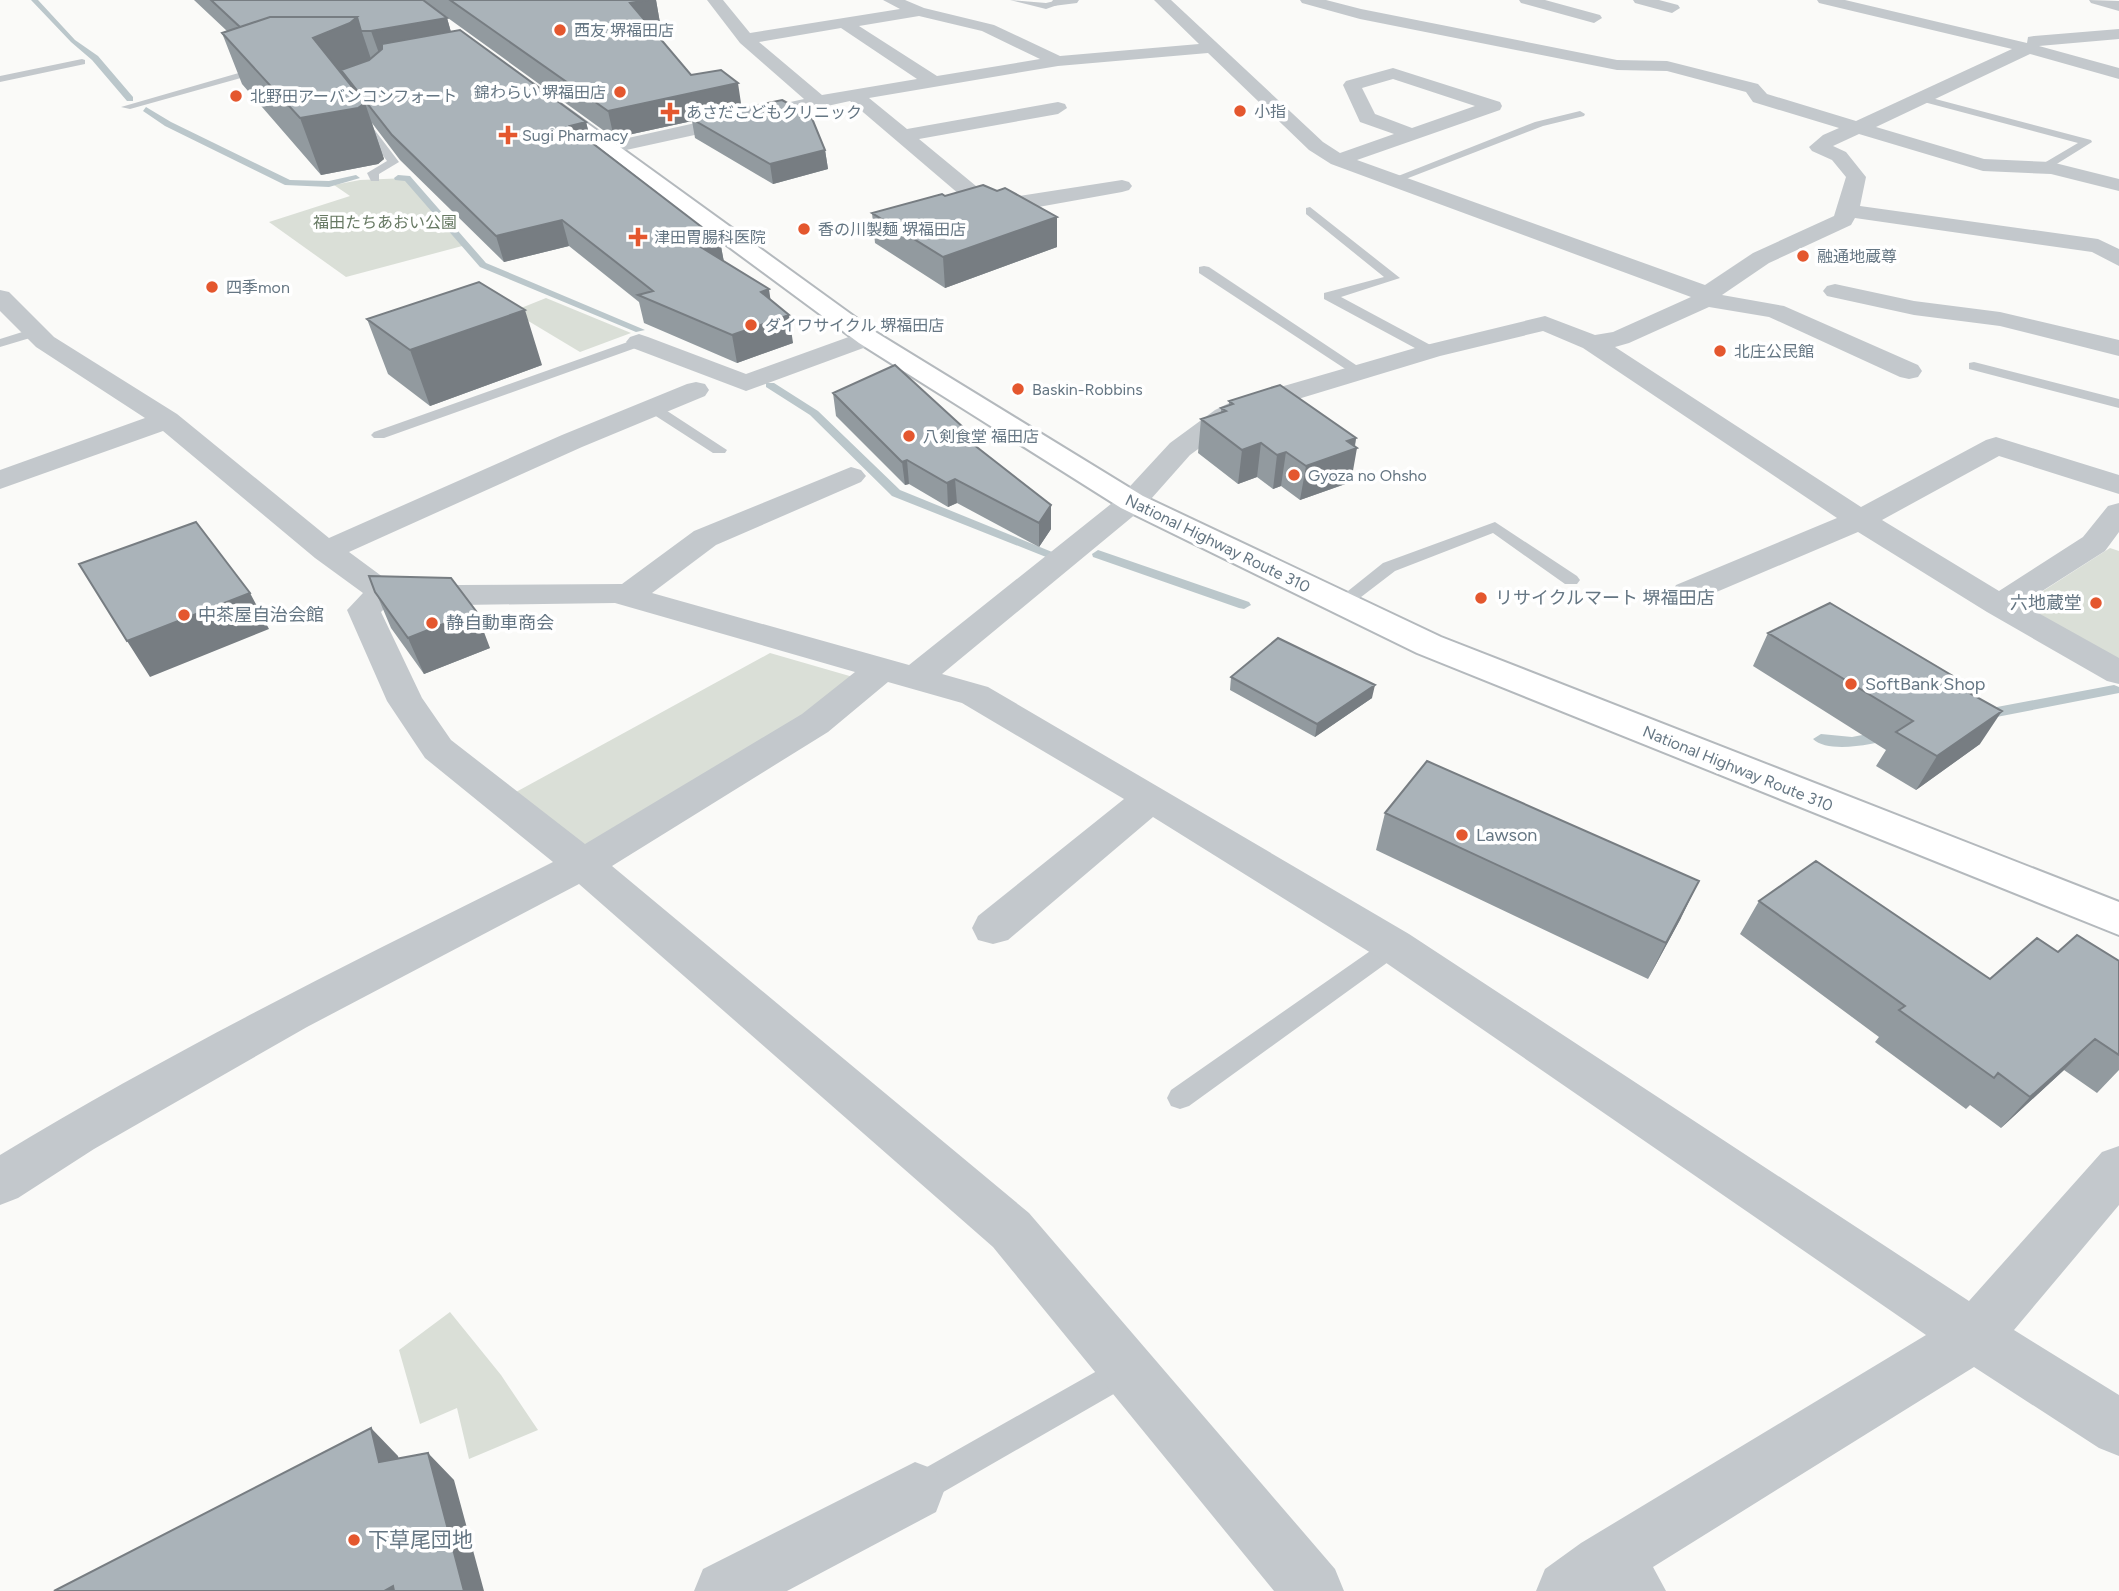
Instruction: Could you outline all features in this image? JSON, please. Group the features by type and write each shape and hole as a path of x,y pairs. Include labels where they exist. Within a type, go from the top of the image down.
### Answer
{"highway":[{"name":"National Highway Route 310","path":"524,86 868,338 1132,502 1429,645 2119,919"}],"street":[{"path":"715,0 746,39 818,102"},
{"path":"891,0 919,11 988,29 1058,61"},
{"path":"1162,0 1316,146 1338,160 1706,296 1775,311 1909,371"},
{"path":"1308,0 1360,15 1617,65 1667,66 1752,88 1760,98 1983,165 2043,168 2119,186"},
{"path":"1527,0 1594,18"},
{"path":"1641,0 1672,8"},
{"path":"1825,0 2018,46 2119,74"},
{"path":"2097,0 2119,6"},
{"path":"746,39 919,11"},
{"path":"844,23 934,82"},
{"path":"1592,343 1620,338 1706,296 1762,258 1843,220 1848,211 1856,177 1839,156 1819,147 1854,128 1924,99 2018,46 2119,34"},
{"path":"608,148 818,102 1058,61 1211,48"},
{"path":"1003,71 1058,108 1074,123"},
{"path":"1338,160 1493,106 1393,73 1352,85 1367,118 1412,134"},
{"path":"855,96 988,207 1011,206 1122,186"},
{"path":"903,136 1058,108"},
{"path":"1848,211 2098,246 2119,259"},
{"path":"1835,291 1914,308 2000,319 2119,348"},
{"path":"0,297 18,337 45,342 167,420 326,551 383,592 460,595 617,593 975,695 1394,946 1973,1336 2119,1428"},
{"path":"0,1182 77,1134 291,1014 583,864 900,672 1132,502 1180,449 1225,416 1245,406 1431,351 1545,323 1592,343 1860,520 1999,605 2119,673"},
{"path":"639,342 746,383 868,338"},
{"path":"326,551 696,390"},
{"path":"0,480 167,420"},
{"path":"1688,592 1860,520 1996,446 2119,485"},
{"path":"628,595 705,538 851,476"},
{"path":"1999,605 2094,544 2119,512"},
{"path":"383,592 364,610 405,701 438,749 583,864 1012,1230 1313,1591"},
{"path":"993,928 1151,798"},
{"path":"1601,1582 1973,1336 2119,1168"},
{"path":"725,1591 915,1491"}],"lane":[{"path":"1014,0 1046,6 1065,1"},
{"path":"0,79 82,62"},
{"path":"126,107 276,66"},
{"path":"1924,99 2087,142 2043,168"},
{"path":"354,110 394,162 373,173 375,179"},
{"path":"1394,180 1539,124 1580,114"},
{"path":"1310,211 1394,278 1329,296 1431,351"},
{"path":"1204,270 1361,373"},
{"path":"379,435 639,342"},
{"path":"1973,366 2119,404"},
{"path":"653,408 719,450"},
{"path":"1342,603 1389,567 1495,527 1571,580"},
{"path":"1180,1098 1394,946"},
{"path":"915,1491 1127,1368"}],"green space":[{"name":"福田たちあおい公園","path":"407,178 466,245 346,277 269,222 350,196 334,185 360,180"},
{"path":"546,298 631,333 580,352 525,319 501,316"},
{"path":"2110,548 2119,551 2119,667 2027,607 2029,600"},
{"path":"770,653 853,677 802,719 585,853 516,792"},
{"path":"450,1312 501,1375 538,1430 469,1459 457,1408 420,1424 399,1350"}],"building":[{"path":"211,0 423,0 447,18 371,31 361,31 357,17 270,17 240,27"},
{"path":"450,0 648,0 630,3 691,75 721,70 738,83 608,111"},
{"path":"270,17 357,17 350,23 313,38 365,103 358,108 300,118 222,33"},
{"path":"460,30 586,122 570,126 720,241 699,246 769,289 761,292 789,315 732,335 638,295 653,291 562,220 496,236 392,135 341,70 369,60 382,49 382,44"},
{"path":"782,100 811,116 825,150 770,164 692,119"},
{"path":"983,185 997,191 1005,188 1057,217 943,257 872,213 942,194 945,196"},
{"path":"479,282 525,310 410,350 367,319"},
{"path":"895,365 976,439 969,441 1051,505 1039,523 955,479 947,483 907,460 902,462 833,393"},
{"path":"1280,385 1356,438 1347,441 1357,448 1306,466 1286,452 1277,455 1261,443 1242,450 1201,419 1226,411 1221,408 1233,404 1229,401"},
{"path":"196,522 250,593 127,641 79,564"},
{"path":"369,576 451,578 476,611 408,638 375,592"},
{"path":"1830,603 1963,682 1953,684 2002,711 1937,756 1896,732 1913,721 1768,633"},
{"path":"1278,638 1375,685 1317,724 1231,677"},
{"path":"1427,761 1699,881 1666,943 1385,813"},
{"path":"1816,861 1990,979 2037,938 2058,952 2077,935 2119,961 2119,1055 2095,1039 2030,1097 1998,1073 1994,1078 1899,1010 1905,1006 1759,901"},
{"name":"下草尾団地","path":"371,1428 379,1462 428,1453 464,1591 394,1591 393,1586 384,1591 54,1591"}],"waterway":[{"path":"34,0 73,41 95,58 130,99"},
{"path":"146,109 168,124 288,183 329,184 356,178"},
{"path":"398,178 407,178 483,265 640,330"},
{"path":"770,385 814,413 896,493 1051,554"},
{"path":"1098,554 1244,605"},
{"path":"1981,715 2114,690"},
{"path":"1821,739 1852,742 1888,735"}],"place":[{"name":"西友 堺福田店","path":"560,30"},
{"name":"錦わらい 堺福田店","path":"620,92"},
{"name":"北野田アーバンコンフォート","path":"236,96"},
{"name":"小指","path":"1240,111"},
{"name":"あさだこどもクリニック","path":"670,112"},
{"name":"Sugi Pharmacy","path":"508,135"},
{"name":"香の川製麺 堺福田店","path":"804,229"},
{"name":"津田胃腸科医院","path":"638,237"},
{"name":"融通地蔵尊","path":"1803,256"},
{"name":"四季mon","path":"212,287"},
{"name":"ダイワサイクル 堺福田店","path":"751,325"},
{"name":"北庄公民館","path":"1720,351"},
{"name":"Baskin-Robbins","path":"1018,389"},
{"name":"八剣食堂 福田店","path":"909,436"},
{"name":"Gyoza no Ohsho","path":"1294,475"},
{"name":"リサイクルマート 堺福田店","path":"1481,598"},
{"name":"六地蔵堂","path":"2096,603"},
{"name":"中茶屋自治会館","path":"184,615"},
{"name":"静自動車商会","path":"432,623"},
{"name":"SoftBank Shop","path":"1851,684"},
{"name":"Lawson","path":"1462,835"},
{"name":"下草尾団地","path":"354,1540"}]}
